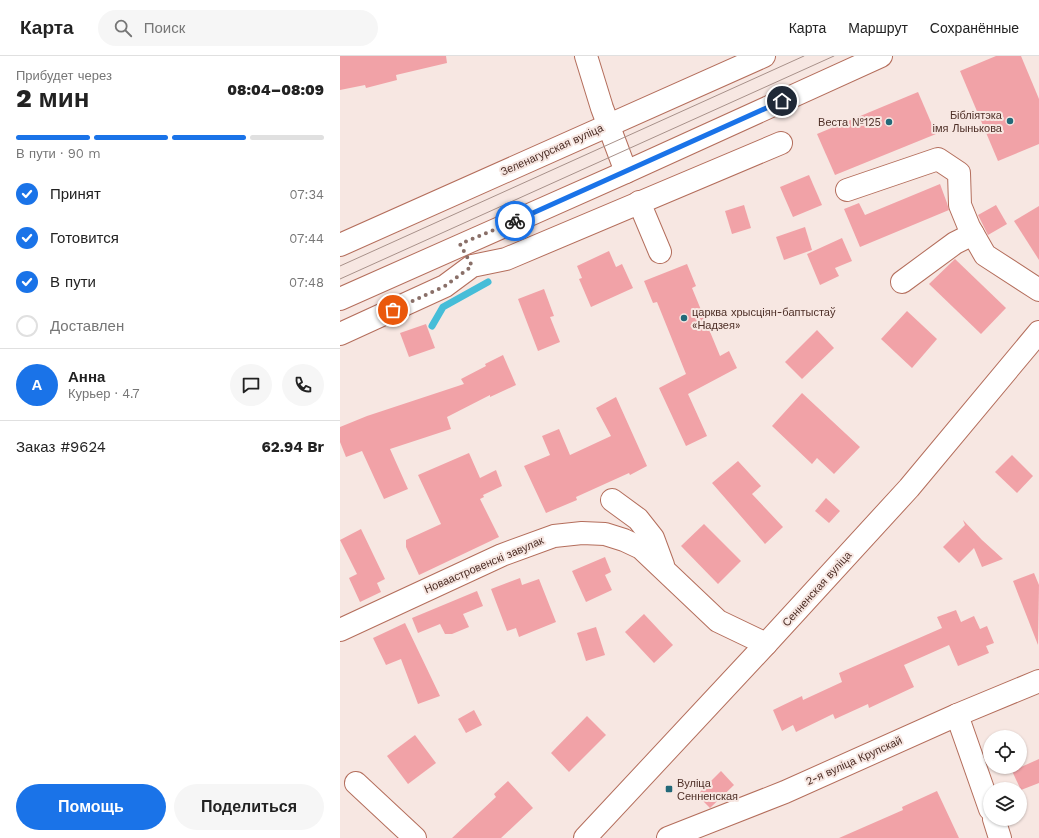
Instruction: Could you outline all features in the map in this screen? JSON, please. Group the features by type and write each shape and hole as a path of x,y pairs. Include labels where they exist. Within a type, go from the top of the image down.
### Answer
{"street":[{"path":"586,56 608,124 626,172"},
{"name":"Зеленагурская вуліца","path":"340,245 608,124 764,56"},
{"path":"340,299 460,244 626,172 881,56"},
{"path":"340,334 445,286 472,266 506,259 781,143"},
{"path":"847,190 938,159 959,173 960,205 973,234 985,255 1039,290"},
{"path":"639,202 660,252"},
{"path":"902,282 955,243 973,234"},
{"path":"460,244 472,266"},
{"name":"Сенненская вуліца","path":"585,838 909,488 1039,332"},
{"path":"612,500 638,519 653,538 666,574"},
{"name":"Новаастровенскі завулак","path":"340,630 502,556 554,536 582,533 605,534 624,540 641,548 666,574 718,621 766,644"},
{"name":"2-я вуліца Крупскай","path":"668,838 785,792 957,715 1039,681"},
{"path":"957,715 983,789"},
{"path":"356,783 415,838"},
{"path":"996,826 1000,838"}],"building":[{"path":"340,56 446,56 447,63 396,75 397,80 366,88 365,85 340,90"},
{"name":"Бібліятэка імя Лынькова","path":"996,56 1021,56 1039,99 1039,144 998,161 960,71"},
{"name":"Веста №125","path":"918,92 936,134 835,175 817,134"},
{"path":"809,175 822,205 793,217 780,187"},
{"path":"940,184 949,210 860,247 844,209 859,203 865,215"},
{"path":"744,205 751,228 732,234 725,211"},
{"path":"996,205 1007,224 988,235 978,215"},
{"path":"1039,206 1039,260 1014,221"},
{"path":"805,227 812,250 784,260 776,237"},
{"path":"842,238 852,261 835,268 839,276 820,285 807,254"},
{"path":"609,251 616,267 622,264 633,288 591,307 579,279 582,278 577,266"},
{"path":"955,259 1006,308 981,334 929,284"},
{"path":"687,264 696,286 692,288 720,356 729,351 737,368 688,394 707,436 686,446 659,388 686,374 657,302 653,303 644,281"},
{"path":"544,289 554,316 550,317 560,342 538,351 518,299"},
{"path":"907,311 937,339 912,368 881,339"},
{"path":"426,324 435,348 409,357 400,333"},
{"path":"817,330 834,348 802,379 785,362"},
{"path":"503,355 516,385 490,397 490,395 447,417 451,429 390,449 408,489 384,499 362,451 346,457 340,442 340,427 367,416 464,384 461,379"},
{"path":"802,393 860,447 834,474 817,458 812,464 772,426"},
{"path":"616,397 647,466 630,475 629,473 576,497 577,500 546,513 524,466 550,455 542,436 559,429 570,455 611,436 596,408"},
{"path":"469,453 480,478 496,470 502,486 483,495 484,497 480,499 499,537 419,575 406,547 406,540 441,524 418,475"},
{"path":"1012,455 1033,476 1017,493 995,472"},
{"path":"738,461 761,486 752,494 783,527 765,544 712,483"},
{"path":"826,498 840,511 829,523 815,511"},
{"path":"963,520 1003,559 982,567 974,548 959,563 943,547 965,525"},
{"path":"704,524 741,561 718,584 681,546"},
{"path":"361,529 385,579 377,583 381,592 360,602 349,578 357,574 340,540"},
{"path":"605,557 611,572 605,575 612,590 586,602 572,571"},
{"path":"1034,573 1039,585 1038,645 1013,581"},
{"path":"520,578 522,585 539,579 556,622 519,637 516,628 507,631 491,589"},
{"path":"477,591 483,606 463,614 469,627 452,634 445,634 440,624 418,633 412,618"},
{"path":"956,610 961,622 974,616 980,629 987,626 994,643 986,646 989,653 958,666 949,645 904,665 914,687 869,708 868,704 835,719 833,714 796,732 793,725 782,731 773,710 802,696 803,700 842,682 839,673 942,628 937,617"},
{"path":"644,614 673,645 654,663 625,632"},
{"path":"405,623 440,696 418,704 401,659 386,665 373,638"},
{"path":"596,627 605,655 586,661 577,633"},
{"path":"474,710 482,725 466,733 458,719"},
{"path":"587,716 606,735 569,772 551,753"},
{"path":"415,735 436,763 408,784 387,756"},
{"path":"1039,759 1039,783 1027,788 1027,782 1017,782 1013,774 1027,774 1027,764"},
{"path":"721,771 734,785 710,808 697,795"},
{"path":"508,781 533,808 501,838 452,838 496,797 494,794"},
{"path":"937,791 959,838 839,838 903,810 902,807"}],"waterway":[{"path":"432,326 443,307 488,282"}],"tram line":[{"path":"340,266 804,56"},
{"path":"340,279 834,56"}],"way so far":[{"path":"393,310 445,286 472,266 460,244 515,221"}],"place":[{"name":"Бібліятэка імя Лынькова","path":"1010,121"},
{"name":"Веста №125","path":"889,122"},
{"name":"царква хрысціян-баптыстаў «Надзея»","path":"684,318"},
{"name":"Вуліца Сенненская","path":"669,789"}],"route":[{"path":"515,221 782,101"}]}
